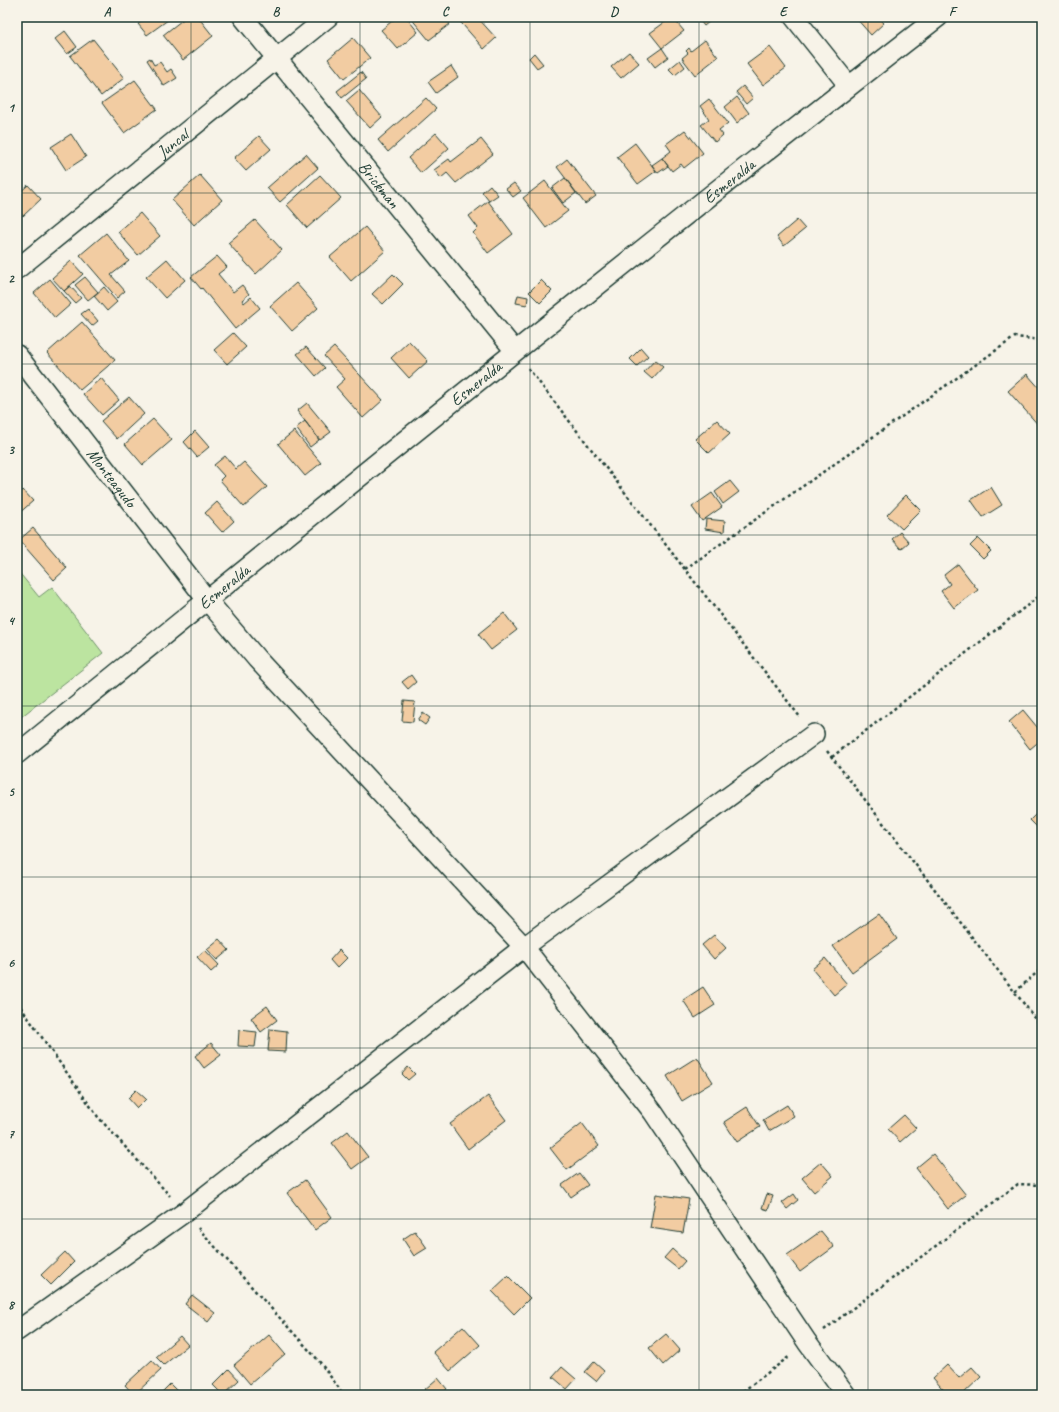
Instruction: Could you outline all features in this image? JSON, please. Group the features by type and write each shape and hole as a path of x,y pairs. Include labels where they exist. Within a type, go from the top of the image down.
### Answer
{"street":[{"name":"Brickman","path":"243,17 515,352"},
{"name":"Juncal","path":"17,269 328,17"},
{"path":"794,17 849,86"},
{"name":"Esmeralda","path":"17,754 515,352 938,17"},
{"name":"Monteagudo","path":"17,355 207,600 257,658 524,947 653,1112 807,1342 846,1395"},
{"path":"17,1331 184,1212 524,947 814,734"}],"path":[{"path":"685,569 1015,337 1042,340"},
{"path":"515,352 1042,1028"},
{"path":"832,757 1042,594"},
{"path":"1015,992 1042,968"},
{"path":"738,1395 1018,1184 1042,1185"}],"green space":[{"path":"17,570 39,597 52,587 103,653 17,720"}],"building":[{"path":"148,17 172,17 147,35 138,24"},
{"path":"186,17 198,17 213,36 183,60 163,35"},
{"path":"397,17 406,17 418,32 398,49 381,30"},
{"path":"410,17 444,17 450,24 429,40"},
{"path":"456,17 477,17 496,38 484,49"},
{"path":"672,17 684,31 662,48 650,33"},
{"path":"697,17 715,17 704,26"},
{"path":"855,17 878,17 884,23 871,35"},
{"path":"65,31 77,47 67,54 55,39"},
{"path":"353,38 370,58 344,79 328,59"},
{"path":"93,39 124,78 101,96 70,56"},
{"path":"705,40 718,57 695,75 682,58 688,53 686,51 689,48 691,51"},
{"path":"770,47 786,68 763,85 747,64"},
{"path":"662,48 668,57 655,67 648,58"},
{"path":"629,52 639,63 621,78 611,67"},
{"path":"534,53 543,64 537,68 529,58"},
{"path":"150,58 154,65 160,62 167,72 171,69 177,78 164,86 147,60"},
{"path":"680,60 685,67 675,75 669,69"},
{"path":"451,66 458,77 436,93 428,82"},
{"path":"361,72 366,79 342,98 337,91"},
{"path":"135,80 157,109 124,133 102,103"},
{"path":"743,86 753,98 746,104 736,92"},
{"path":"359,90 382,117 370,128 346,101"},
{"path":"737,97 749,113 737,123 725,107"},
{"path":"426,98 436,109 388,152 378,140"},
{"path":"709,99 728,123 719,130 723,135 715,142 701,125 709,119 700,106"},
{"path":"685,130 703,153 684,168 681,164 672,171 662,158 671,151 666,144"},
{"path":"436,133 449,148 421,173 408,158"},
{"path":"71,134 86,157 66,170 51,147"},
{"path":"259,136 271,149 246,171 234,158"},
{"path":"481,139 493,154 456,183 447,173 441,178 434,170 449,159 451,162"},
{"path":"635,143 656,171 638,184 617,157"},
{"path":"306,154 318,168 280,202 267,188"},
{"path":"662,158 668,166 658,173 652,165"},
{"path":"567,159 596,196 585,204 557,167"},
{"path":"200,175 222,200 194,225 172,200"},
{"path":"320,175 341,198 307,228 287,205"},
{"path":"565,178 576,193 563,203 552,188"},
{"path":"545,181 568,211 546,228 523,198"},
{"path":"514,183 521,191 513,197 506,189"},
{"path":"28,185 41,199 23,216 17,209 17,195"},
{"path":"490,185 498,195 489,201 482,192"},
{"path":"488,201 513,234 488,253 473,233 478,228 469,216"},
{"path":"140,213 160,236 138,255 118,232"},
{"path":"255,220 282,250 256,274 228,243"},
{"path":"797,220 805,229 784,246 777,237"},
{"path":"365,227 385,251 351,281 330,257"},
{"path":"106,233 129,261 111,275 125,291 117,298 80,255"},
{"path":"217,256 227,267 218,274 233,292 242,285 249,294 242,300 244,303 251,297 260,308 235,329 202,288 201,289 191,277"},
{"path":"167,259 185,280 165,298 146,277"},
{"path":"71,261 83,274 64,291 52,278"},
{"path":"393,274 403,284 383,304 372,294"},
{"path":"85,277 98,292 88,300 75,285"},
{"path":"50,279 71,304 55,318 34,293"},
{"path":"541,280 552,291 540,303 529,292"},
{"path":"296,283 318,308 292,331 270,306"},
{"path":"70,286 81,298 75,303 64,291"},
{"path":"104,287 117,302 107,311 94,296"},
{"path":"518,295 528,297 527,305 516,303"},
{"path":"88,309 98,321 92,326 81,314"},
{"path":"82,322 115,360 80,390 47,353"},
{"path":"233,333 246,347 227,364 214,350"},
{"path":"409,341 428,361 409,378 391,358"},
{"path":"306,347 325,368 316,376 297,354"},
{"path":"334,347 383,400 363,418 336,387 345,379 324,356"},
{"path":"641,348 648,356 637,366 630,359"},
{"path":"655,360 663,367 652,379 644,372"},
{"path":"1027,374 1042,391 1041,428 1008,391"},
{"path":"101,378 119,400 102,415 83,394"},
{"path":"129,397 144,414 117,439 101,421"},
{"path":"307,403 331,432 320,440 297,411"},
{"path":"153,419 172,440 143,465 125,444"},
{"path":"717,420 730,434 709,453 695,439"},
{"path":"305,421 319,440 310,447 296,428"},
{"path":"195,431 209,447 197,457 184,442"},
{"path":"294,431 321,463 305,476 278,444"},
{"path":"225,456 236,469 244,462 267,487 244,507 220,480 224,476 214,465"},
{"path":"730,481 739,492 723,504 715,492"},
{"path":"991,487 1002,505 983,517 971,500"},
{"path":"23,490 33,501 17,515 17,496"},
{"path":"712,493 722,507 702,521 692,507"},
{"path":"906,495 921,510 902,529 887,515"},
{"path":"217,502 234,521 222,532 205,513"},
{"path":"706,519 725,521 724,532 705,529"},
{"path":"33,528 67,568 54,580 19,540"},
{"path":"900,532 909,542 901,549 892,539"},
{"path":"978,538 991,551 983,559 970,546"},
{"path":"958,564 978,590 954,608 941,591 950,584 944,575"},
{"path":"504,613 517,630 491,650 478,634"},
{"path":"411,675 416,682 408,689 402,682"},
{"path":"404,701 415,702 413,722 402,721"},
{"path":"1023,710 1042,733 1042,739 1030,749 1009,722"},
{"path":"423,713 430,718 425,725 418,720"},
{"path":"1039,811 1042,814 1041,831 1030,820"},
{"path":"879,914 897,939 852,972 833,946"},
{"path":"714,935 726,948 714,959 702,945"},
{"path":"219,939 229,950 217,960 207,949"},
{"path":"205,950 219,965 211,972 197,957"},
{"path":"339,950 347,958 337,968 330,960"},
{"path":"825,958 847,984 834,995 812,969"},
{"path":"703,987 715,1005 695,1018 683,1000"},
{"path":"267,1006 277,1020 261,1032 251,1018"},
{"path":"270,1029 287,1031 286,1052 268,1051"},
{"path":"239,1030 257,1032 255,1047 238,1046"},
{"path":"211,1043 221,1055 204,1068 195,1056"},
{"path":"697,1057 713,1082 682,1101 667,1076"},
{"path":"408,1067 415,1074 408,1080 402,1074"},
{"path":"136,1090 146,1099 137,1108 128,1098"},
{"path":"488,1096 506,1120 468,1149 450,1124"},
{"path":"787,1105 794,1116 769,1131 763,1120"},
{"path":"747,1107 760,1127 737,1142 724,1122"},
{"path":"904,1115 916,1128 900,1142 888,1129"},
{"path":"582,1123 599,1146 567,1170 550,1148"},
{"path":"348,1131 368,1157 352,1169 332,1143"},
{"path":"933,1154 966,1195 948,1209 916,1168"},
{"path":"821,1162 833,1176 814,1192 802,1178"},
{"path":"579,1173 588,1185 571,1197 562,1185"},
{"path":"305,1180 332,1217 315,1230 287,1193"},
{"path":"656,1194 689,1199 683,1233 650,1228"},
{"path":"767,1194 773,1196 768,1210 762,1208"},
{"path":"794,1194 798,1200 787,1209 782,1203"},
{"path":"415,1231 427,1248 414,1256 403,1239"},
{"path":"821,1231 834,1247 800,1272 787,1255"},
{"path":"672,1249 685,1261 678,1269 664,1258"},
{"path":"65,1252 74,1262 51,1285 41,1275"},
{"path":"508,1276 530,1298 514,1314 492,1291"},
{"path":"192,1295 215,1313 208,1322 185,1304"},
{"path":"463,1326 480,1345 450,1371 433,1352"},
{"path":"666,1334 680,1350 663,1365 649,1348"},
{"path":"269,1335 285,1354 250,1384 234,1365"},
{"path":"180,1336 188,1345 164,1365 156,1357"},
{"path":"152,1360 161,1370 134,1395 125,1385"},
{"path":"594,1362 604,1371 596,1381 585,1372"},
{"path":"947,1365 959,1378 972,1367 981,1377 962,1395 948,1395 933,1378"},
{"path":"562,1367 576,1379 567,1389 553,1377"},
{"path":"229,1369 239,1380 223,1395 213,1385"},
{"path":"438,1378 447,1389 440,1395 428,1395 424,1390"},
{"path":"170,1384 181,1395 160,1394"}]}
